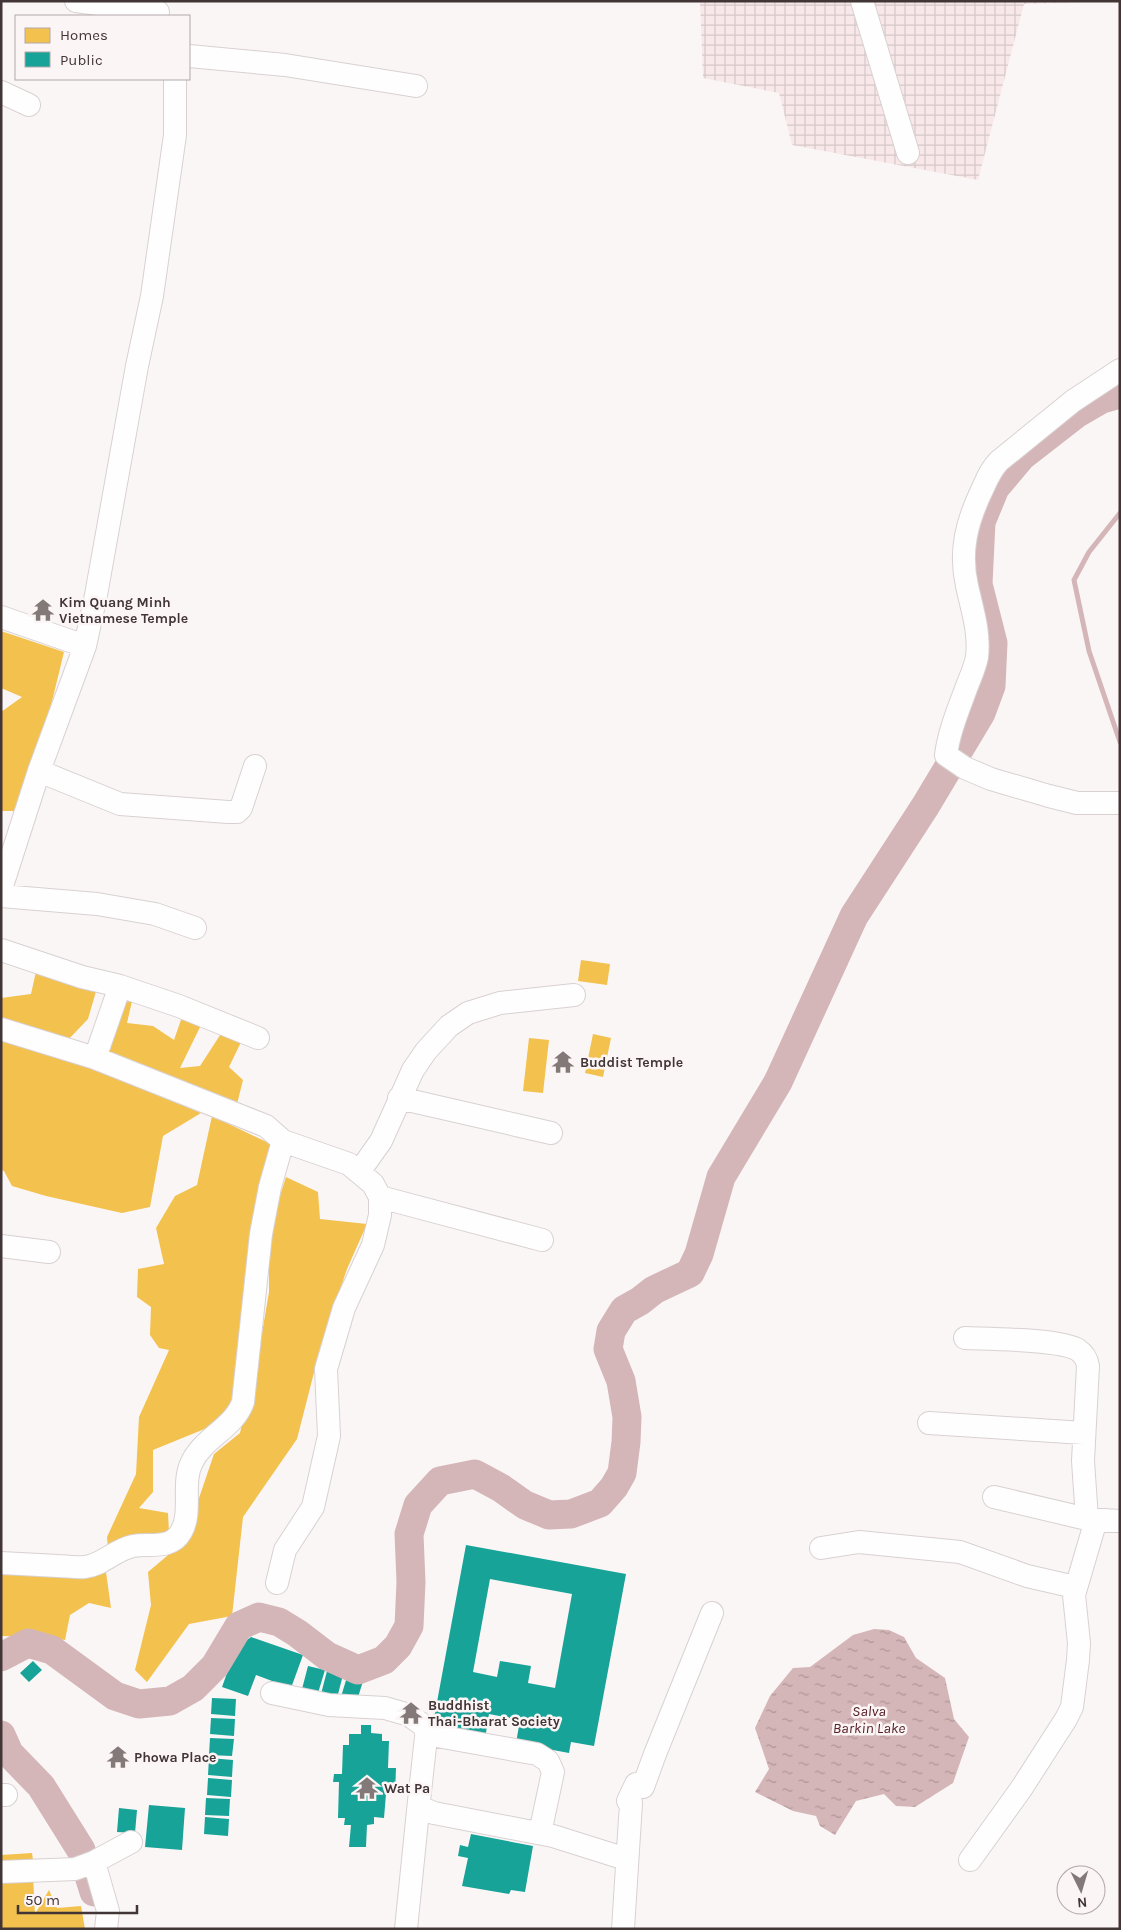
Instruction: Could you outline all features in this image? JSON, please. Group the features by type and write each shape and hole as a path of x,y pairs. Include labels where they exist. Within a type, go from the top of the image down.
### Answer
{"street":[{"path":"76,1 158,10"},
{"path":"862,1 908,153"},
{"path":"190,56 285,65 416,86"},
{"path":"1,889 6,856 85,646 96,595 137,366 152,296 175,135 176,80"},
{"path":"1,92 28,105"},
{"path":"1120,370 1073,400 999,460 978,499 966,533 964,557 966,584 976,621 977,656 952,729 946,755 965,768 991,779 1069,801 1120,803"},
{"path":"1,617 85,646"},
{"path":"39,771 120,804 237,812 241,808 255,766"},
{"path":"1,896 97,904 154,914 195,928"},
{"path":"1,950 179,1006 258,1038"},
{"path":"94,1058 120,986"},
{"path":"359,1172 381,1141 412,1070 426,1051 449,1026 468,1013 500,1003 574,995"},
{"path":"1,1029 94,1058 266,1126 283,1141 349,1164 373,1184 380,1197 380,1215 373,1245 344,1308 326,1369 329,1436 313,1507 285,1550 277,1583"},
{"path":"399,1098 551,1133"},
{"path":"1,1563 85,1567 102,1562 118,1550 134,1546 160,1545 174,1540 180,1534 186,1523 188,1478 192,1460 239,1412 243,1402 262,1227 270,1187 283,1141"},
{"path":"380,1197 542,1240"},
{"path":"1,1246 49,1252"},
{"path":"965,1338 1049,1343 1071,1347 1078,1351 1087,1361 1083,1461 1092,1520 1074,1595 1079,1643 1072,1707 1021,1789 970,1860"},
{"path":"928,1424 1084,1433"},
{"path":"994,1497 1092,1520 1120,1521"},
{"path":"821,1548 859,1542 960,1552 1027,1576 1075,1587"},
{"path":"623,1929 626,1859 632,1803 628,1801 636,1784 643,1787 712,1613"},
{"path":"272,1692 329,1706 385,1708 409,1715 427,1728 406,1929"},
{"path":"426,1734 537,1754 548,1761 553,1772 540,1834"},
{"path":"419,1800 422,1808 434,1814 553,1836 626,1859"},
{"path":"1,1872 84,1865 131,1842"},
{"path":"84,1865 108,1910 106,1929"}],"shaded area":[{"path":"700,1 1107,1 1024,4 978,180 792,145 779,93 703,78"}],"water":[{"name":"Salva Barkin Lake","path":"874,1629 889,1630 904,1637 916,1658 945,1678 954,1719 969,1737 953,1783 915,1807 896,1806 884,1794 856,1801 835,1835 820,1826 816,1816 793,1811 755,1792 769,1769 755,1728 770,1696 793,1668 810,1667 853,1635"}],"building: Homes":[{"path":"1,631 64,652 46,726 14,811 1,811 1,712 22,697 1,688"},
{"path":"581,960 610,964 607,985 578,981"},
{"path":"37,967 97,988 88,1019 65,1043 1,1019 1,998 31,994"},
{"path":"123,994 133,997 127,1023 153,1026 174,1040 183,1014 203,1021 180,1068 200,1066 224,1029 243,1038 229,1067 243,1080 236,1108 104,1054"},
{"path":"593,1034 611,1038 603,1077 585,1073"},
{"path":"529,1038 549,1040 543,1093 523,1091"},
{"path":"1,1041 79,1063 201,1113 163,1136 150,1207 122,1213 46,1196 12,1186 4,1171 1,1170"},
{"path":"212,1116 277,1147 229,1419 153,1450 153,1492 139,1508 168,1513 169,1532 108,1549 107,1537 136,1474 139,1417 169,1350 159,1348 150,1335 151,1307 137,1297 138,1269 164,1264 156,1228 175,1196 197,1185"},
{"path":"286,1177 318,1192 320,1219 367,1224 347,1269 320,1349 297,1439 243,1517 232,1616 189,1624 147,1682 135,1670 151,1605 148,1572 192,1535 198,1501 214,1454 240,1433 260,1345 269,1292 269,1253 274,1215"},
{"path":"1,1570 106,1572 111,1608 89,1603 70,1615 65,1640 43,1637 1,1636"},
{"path":"32,1853 34,1867 1,1870 1,1855"},
{"path":"33,1875 35,1914 49,1890 57,1908 81,1906 85,1929 1,1929 1,1877"}],"building: Public":[{"path":"466,1545 626,1574 594,1746 571,1742 569,1753 516,1743 520,1720 489,1714 485,1739 432,1729","holes":["490,1579 572,1594 555,1688 528,1683 531,1666 500,1661 497,1677 473,1672"]},
{"path":"251,1637 303,1655 291,1688 256,1675 248,1696 222,1687 236,1648"},
{"path":"33,1661 42,1670 29,1682 20,1673"},
{"path":"308,1666 325,1670 318,1693 302,1689"},
{"path":"327,1671 343,1675 337,1698 321,1694"},
{"path":"347,1677 363,1681 356,1704 340,1700"},
{"path":"212,1698 236,1699 235,1716 211,1714"},
{"path":"211,1718 235,1719 234,1736 210,1734"},
{"name":"Wat Pa","path":"361,1725 371,1725 371,1733 382,1734 382,1741 389,1741 388,1768 396,1768 395,1795 386,1794 384,1818 374,1817 374,1824 367,1825 366,1847 349,1847 351,1825 344,1825 345,1818 338,1818 339,1782 333,1782 334,1774 342,1774 343,1745 349,1745 349,1734 361,1734"},
{"path":"210,1738 234,1739 232,1756 209,1755"},
{"path":"209,1758 233,1760 232,1777 208,1775"},
{"path":"208,1778 232,1780 231,1797 207,1795"},
{"path":"206,1798 230,1799 229,1816 205,1815"},
{"path":"149,1805 185,1808 182,1850 145,1847"},
{"path":"119,1808 137,1810 135,1833 117,1832"},
{"path":"205,1817 229,1819 228,1836 204,1834"},
{"path":"471,1834 533,1846 525,1892 511,1890 509,1894 462,1886 468,1858 458,1856 460,1845 468,1847"}],"waterway":[{"path":"1,1657 28,1643 52,1650 115,1696 139,1704 170,1701 193,1688 215,1666 239,1626 259,1617 279,1622 327,1656 358,1670 384,1660 398,1646 409,1626 411,1582 409,1534 418,1505 440,1481 475,1474 501,1488 525,1505 549,1515 571,1514 600,1503 614,1487 622,1473 626,1442 627,1417 621,1381 608,1349 611,1331 624,1310 654,1290 690,1273 699,1254 721,1177 778,1082 854,916 926,805 981,713 991,686 993,643 978,584 981,522 995,488 1022,456 1076,414 1102,399 1120,394"},
{"path":"1120,513 1089,552 1074,580 1089,651 1120,742"},
{"path":"1,1735 9,1753 41,1786 81,1850 94,1892"}],"place":[{"name":"Kim Quang Minh Vietnamese Temple","path":"43,610"},
{"name":"Buddist Temple","path":"563,1062"},
{"name":"Buddhist Thai-Bharat Society","path":"411,1713"},
{"name":"Phowa Place","path":"118,1757"},
{"name":"Wat Pa","path":"367,1788"}]}
